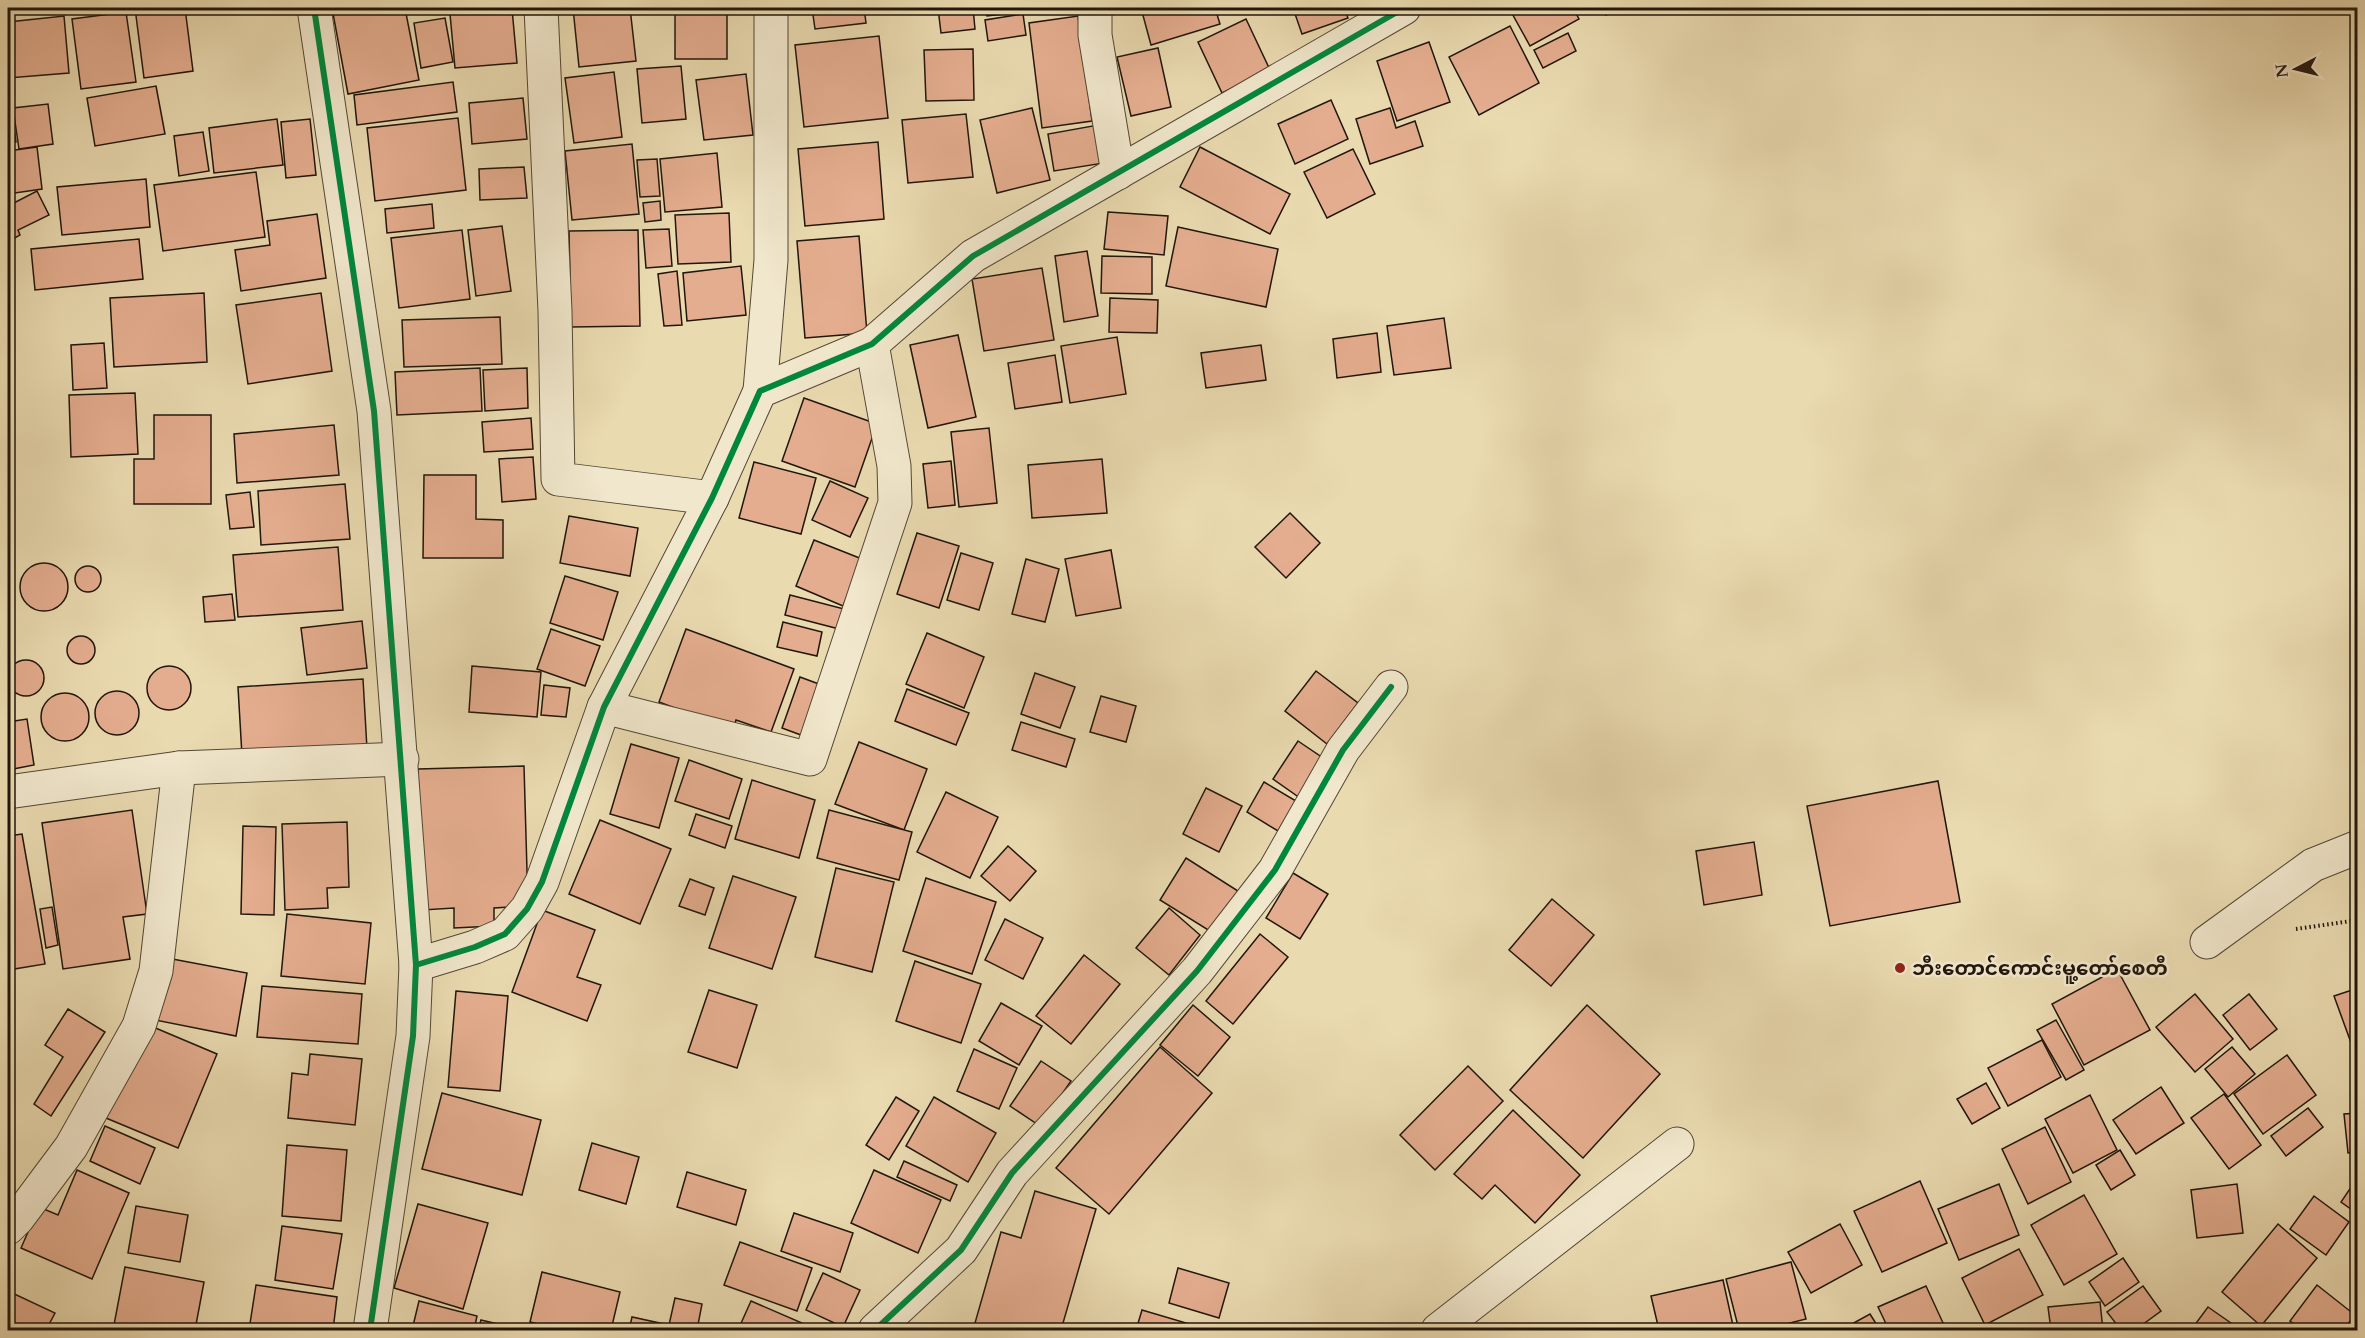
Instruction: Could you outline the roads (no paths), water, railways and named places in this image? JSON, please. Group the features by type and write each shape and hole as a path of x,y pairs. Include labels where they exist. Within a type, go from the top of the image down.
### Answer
{"street":[{"path":"315,8 374,411 416,965 413,1036 370,1330"},
{"path":"540,8 555,311 558,480 712,498"},
{"path":"416,965 476,947 505,933 527,909 542,882 604,707 712,498 760,391 771,260 771,8"},
{"path":"1095,8 1095,35 1118,173"},
{"path":"760,391 872,344 973,256 1118,173 1374,16 1404,8"},
{"path":"604,707 810,759 895,503 894,466 872,344"},
{"path":"875,1330 961,1250 1012,1173 1197,971 1275,870 1343,750 1391,687"},
{"path":"8,792 179,768 402,759"},
{"path":"8,1228 71,1147 138,1026 156,971 179,768"},
{"path":"2207,942 2313,866 2358,847"},
{"path":"1438,1330 1677,1144"}],"place":[{"name":"ဘီးတောင်ကောင်းမူ့တော်စေတီ","path":"1900,968"}]}
